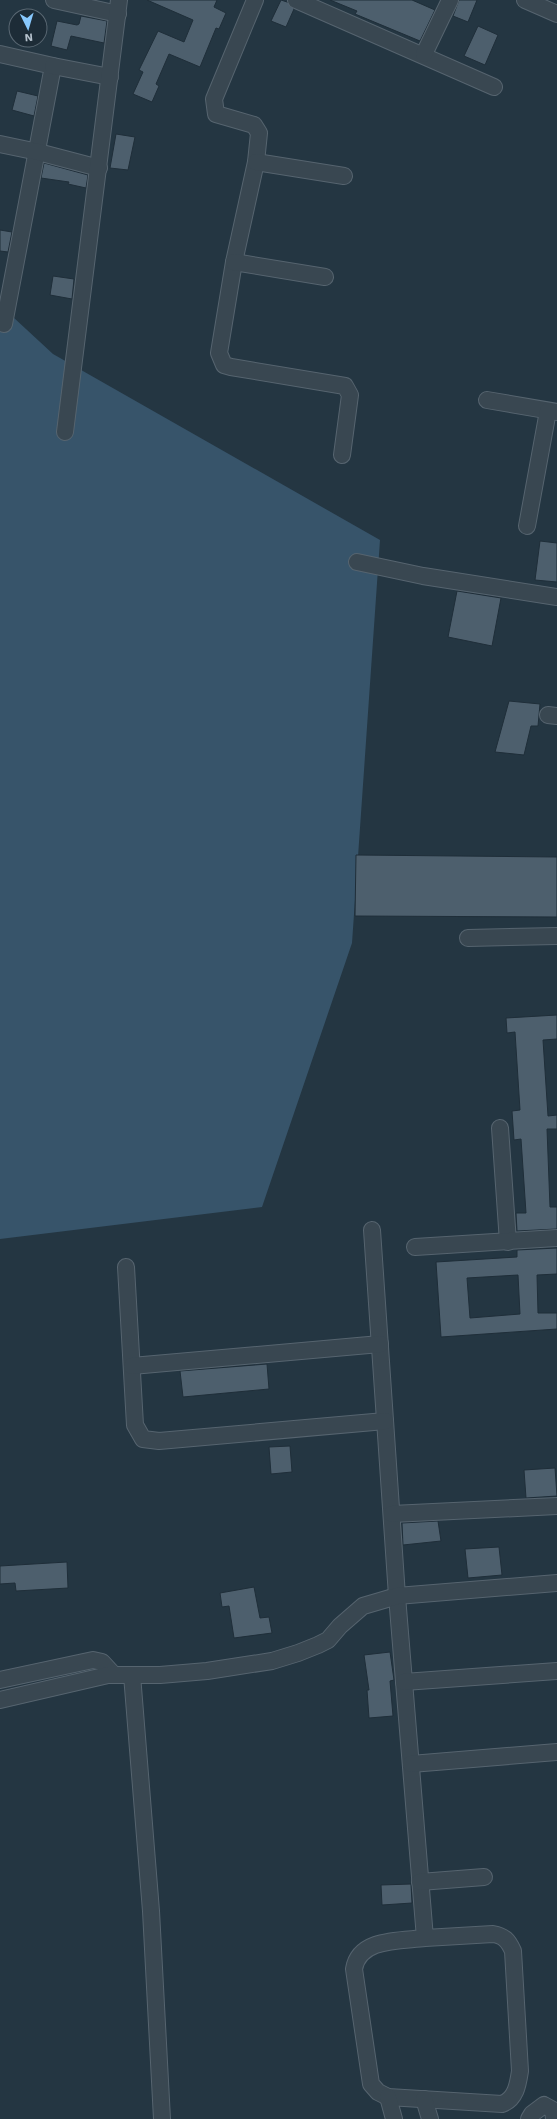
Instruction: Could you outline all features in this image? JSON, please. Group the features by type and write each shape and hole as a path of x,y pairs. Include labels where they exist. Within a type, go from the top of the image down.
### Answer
{"street":[{"path":"54,0 118,7 65,432"},
{"path":"255,0 214,99 216,114 222,117 254,125 259,133 256,162 234,262 219,346 220,360 224,365 231,367 345,386 350,395 342,455"},
{"path":"296,0 424,54 494,86"},
{"path":"424,54 450,0"},
{"path":"525,0 557,14"},
{"path":"0,54 110,77"},
{"path":"4,324 38,152 53,66"},
{"path":"0,144 99,168"},
{"path":"256,162 344,176"},
{"path":"234,262 325,277"},
{"path":"487,400 552,411 528,526"},
{"path":"357,562 429,577 557,597"},
{"path":"468,938 557,936"},
{"path":"500,1128 508,1242"},
{"path":"372,1230 404,1682 425,1938"},
{"path":"415,1247 557,1238"},
{"path":"126,1267 135,1425 144,1439 159,1441 385,1421"},
{"path":"132,1366 380,1344"},
{"path":"392,1514 557,1506"},
{"path":"0,1700 113,1674 160,1675 207,1671 257,1663 298,1654 328,1640 340,1626 364,1606 398,1596 557,1583"},
{"path":"0,1680 92,1660 102,1662 113,1674"},
{"path":"404,1682 557,1671"},
{"path":"132,1675 151,1910 162,2119"},
{"path":"411,1764 557,1752"},
{"path":"420,1882 484,1877"},
{"path":"493,1934 502,1936 509,1942 513,1951 520,2071 518,2085 513,2096 507,2102 502,2104 388,2097 378,2092 371,2084 354,1969 355,1960 360,1953 375,1944 425,1938 493,1934"},
{"path":"388,2097 394,2119"},
{"path":"424,2099 430,2119"},
{"path":"529,2119 532,2114 544,2105 555,2113"}],"water":[{"path":"0,305 53,354 380,540 352,943 262,1207 0,1239"}],"building":[{"path":"147,0 217,0 214,7 226,13 219,29 216,28 200,67 169,54 156,84 159,86 152,102 133,94 143,72 139,70 158,31 184,42 193,20"},
{"path":"281,0 287,2 294,9 286,27 271,21"},
{"path":"330,0 412,0 435,10 420,41 355,14 357,11"},
{"path":"459,0 477,0 468,22 453,16"},
{"path":"81,16 107,21 104,43 71,36 67,50 51,46 57,21 77,25 79,24"},
{"path":"478,26 498,35 485,65 464,56"},
{"path":"17,91 38,96 34,116 12,110"},
{"path":"116,134 135,137 128,170 110,168"},
{"path":"44,163 88,175 86,188 68,184 69,182 41,178"},
{"path":"0,230 12,232 8,252 0,251"},
{"path":"53,276 74,279 72,299 50,295"},
{"path":"540,541 557,543 557,582 535,580"},
{"path":"457,591 501,598 492,646 448,637"},
{"path":"509,701 540,704 538,726 531,726 524,755 495,752"},
{"path":"356,855 557,857 557,917 355,916"},
{"path":"557,1015 557,1039 543,1040 548,1116 557,1115 557,1129 547,1129 550,1207 557,1207 557,1229 517,1231 516,1213 526,1213 521,1139 514,1140 512,1111 520,1110 515,1032 507,1033 506,1018"},
{"path":"557,1248 557,1274 537,1275 538,1313 557,1313 557,1329 441,1337 436,1262 517,1257 517,1250","holes":["518,1275 520,1314 470,1318 467,1278"]},
{"path":"267,1364 269,1389 183,1397 180,1371"},
{"path":"290,1446 292,1472 271,1474 269,1447"},
{"path":"555,1468 557,1496 526,1498 524,1470"},
{"path":"438,1521 441,1541 403,1545 402,1523"},
{"path":"499,1547 502,1575 468,1578 465,1549"},
{"path":"67,1562 68,1588 16,1591 15,1583 0,1584 0,1566"},
{"path":"254,1587 260,1618 269,1617 272,1633 234,1638 229,1606 222,1607 220,1593"},
{"path":"390,1652 394,1680 390,1681 393,1716 369,1718 367,1690 369,1690 364,1655"},
{"path":"411,1884 412,1903 382,1905 381,1885"}]}
